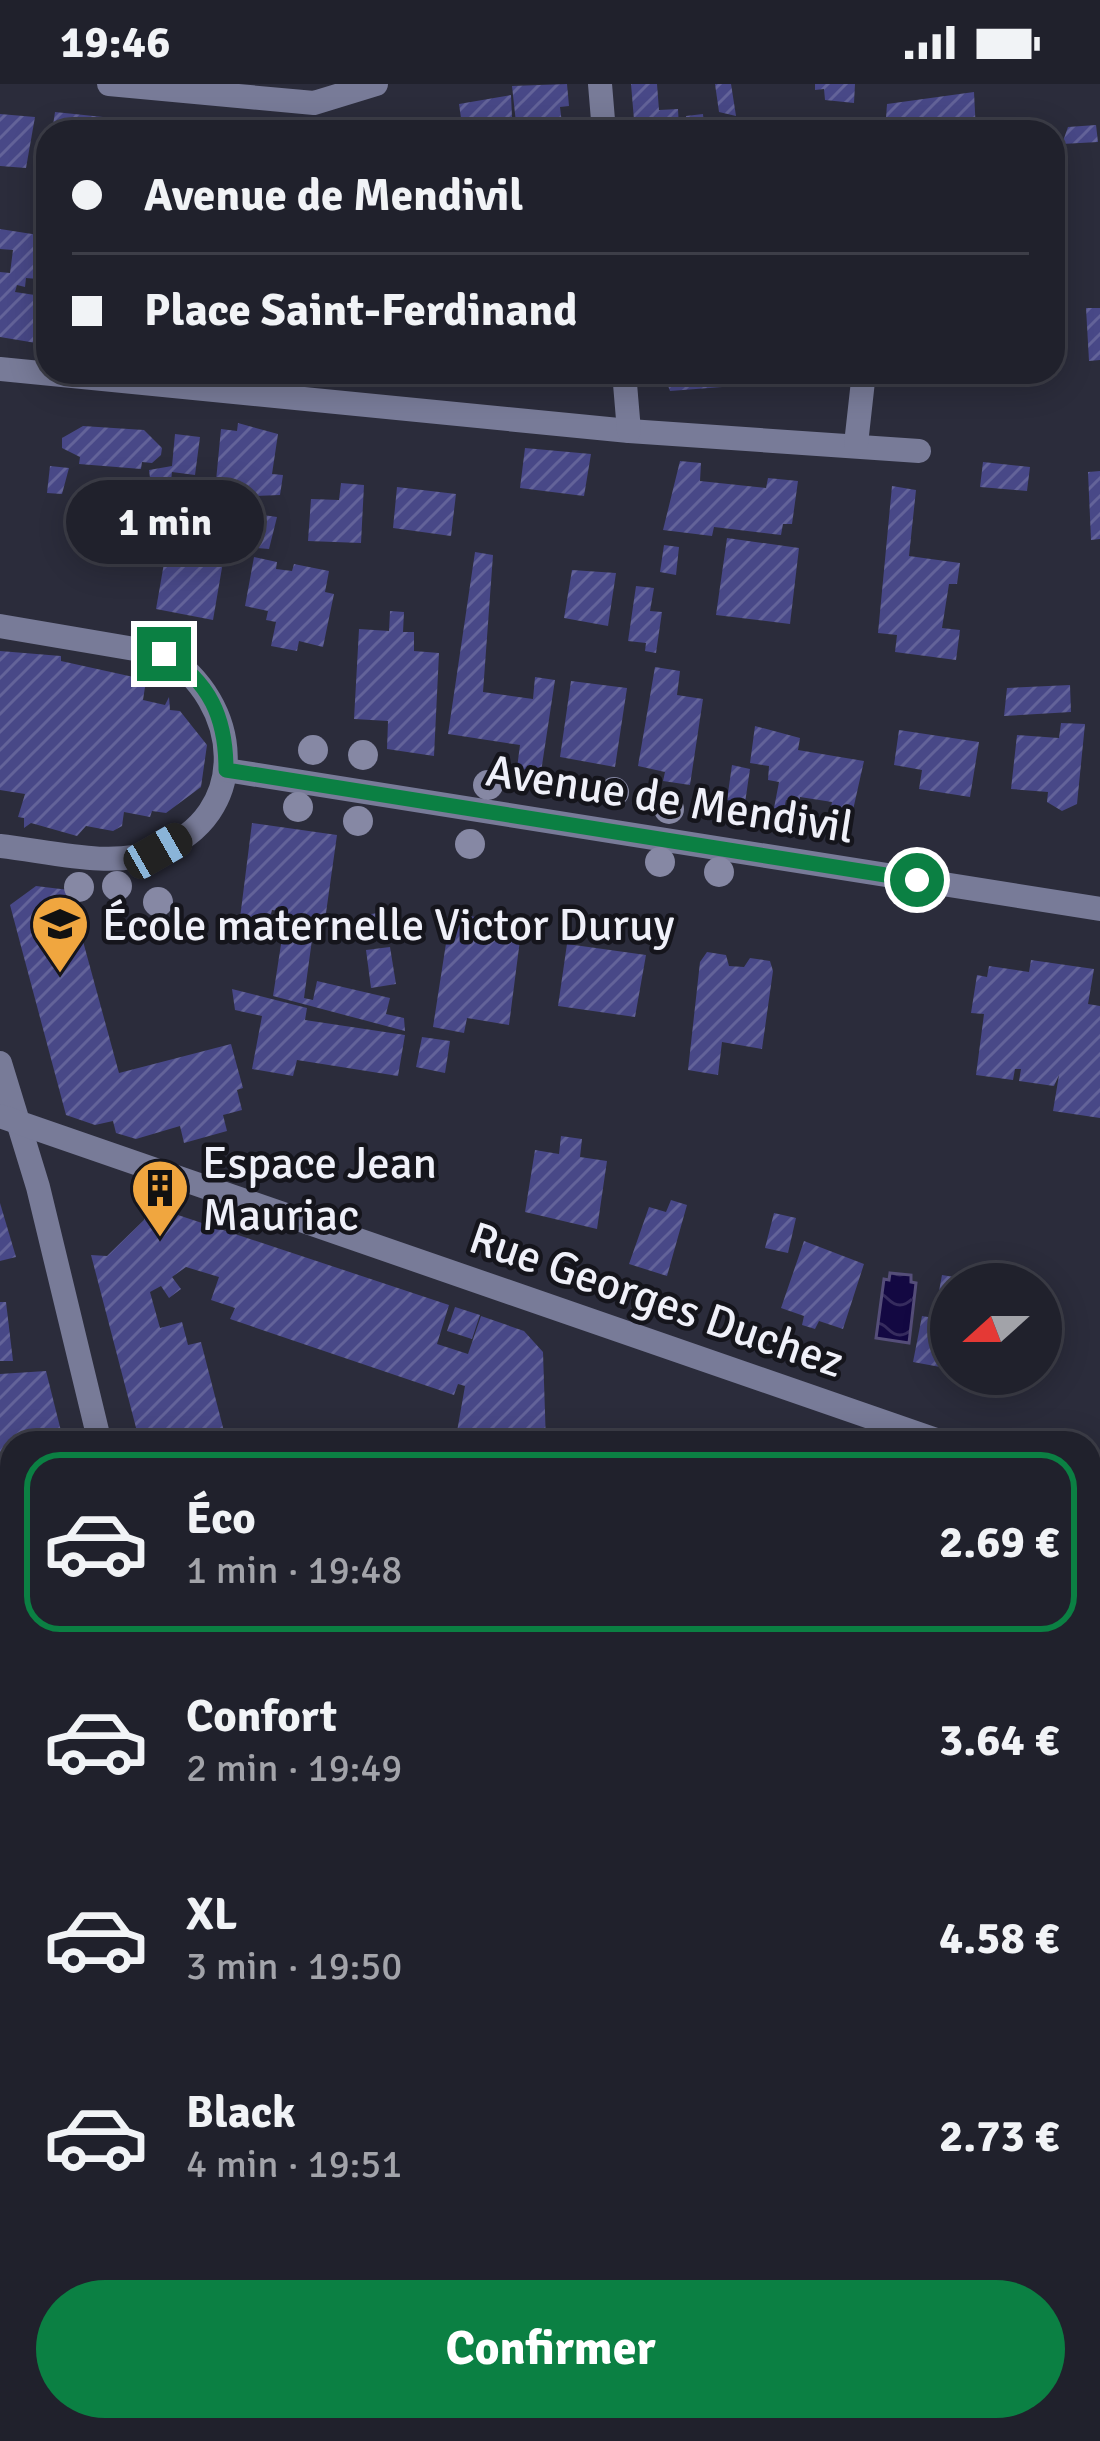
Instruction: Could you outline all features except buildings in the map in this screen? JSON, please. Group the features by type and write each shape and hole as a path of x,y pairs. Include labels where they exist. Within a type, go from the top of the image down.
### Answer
{"street":[{"path":"109,84 314,103 376,84"},
{"path":"600,84 603,120"},
{"path":"0,369 36,373"},
{"path":"152,384 629,431 919,451"},
{"path":"625,384 629,431"},
{"path":"856,444 863,384"},
{"path":"0,626 164,654 186,667 208,690 226,732 226,770 213,805 189,833 158,851 125,859 0,846"},
{"name":"Avenue de Mendivil","path":"226,770 1100,909"},
{"path":"0,1063 9,1119 97,1431"},
{"name":"Rue Georges Duchez","path":"9,1119 910,1431"}],"water":[{"path":"890,1273 911,1275 911,1282 916,1283 909,1343 876,1338 884,1279 889,1280"}],"place":[{"name":"École maternelle Victor Duruy","path":"60,975"},
{"name":"Espace Jean Mauriac","path":"160,1239"}],"route":[{"path":"164,654 186,667 208,690 226,732 226,770 917,880"}]}
